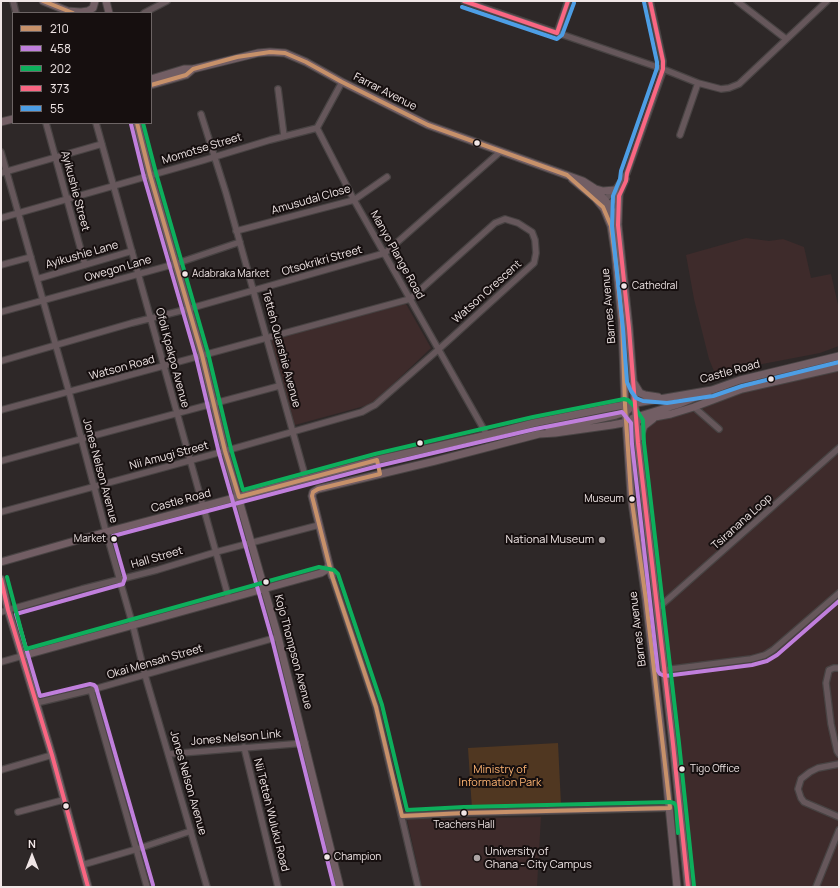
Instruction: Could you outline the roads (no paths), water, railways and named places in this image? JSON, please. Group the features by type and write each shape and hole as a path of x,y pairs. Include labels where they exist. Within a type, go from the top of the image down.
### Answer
{"main road":[{"path":"43,1 70,12 88,11 92,8 96,1"},
{"path":"106,1 110,12"},
{"name":"Farrar Avenue","path":"152,79 184,69 193,69 237,58 270,52 285,53 297,57 428,126 584,181 594,188"},
{"name":"Farrar Avenue","path":"152,85 186,75 193,69"},
{"path":"1,122 12,119"},
{"name":"Kojo Thompson Avenue","path":"137,124 150,175 202,355 213,404 265,588 340,887"},
{"name":"Farrar Avenue","path":"566,175 604,204"},
{"path":"594,188 617,193 618,226"},
{"name":"Barnes Avenue","path":"594,188 618,226 630,328 638,443 688,887"},
{"name":"Barnes Avenue","path":"604,204 611,226 615,252 622,322 633,512 646,600 670,808 677,887"},
{"name":"Castle Road","path":"1,562 106,532 377,460 534,423 613,407 627,409 635,403 712,390 740,380 839,356"},
{"name":"Castle Road","path":"319,525 312,496 313,492 318,489 435,462 539,434 555,434 612,425 627,422 636,418 660,416 694,407 742,389 839,367"},
{"path":"633,382 637,389 643,394 666,397"},
{"path":"613,407 621,399 625,386"},
{"path":"539,434 627,409 636,418 679,404 712,390"},
{"path":"638,443 644,426 649,421 660,416"},
{"path":"612,425 622,432 628,440"},
{"path":"377,460 380,474"},
{"path":"319,525 332,576 321,573"},
{"path":"22,656 321,573 330,565"},
{"path":"1,579 5,611 22,656 52,755 63,800 88,887"}],"street":[{"path":"13,1 16,12"},
{"path":"146,12 167,1"},
{"path":"464,1 663,69 698,83 721,89 739,84 827,1"},
{"path":"557,33 568,1"},
{"path":"604,204 617,193 627,173 663,69 663,61 650,1"},
{"path":"737,1 786,39"},
{"path":"317,128 342,82"},
{"path":"680,135 698,83"},
{"path":"278,89 284,136"},
{"name":"Tetteh Quarshie Avenue","path":"201,114 240,242 306,479"},
{"name":"Ayikushie Street","path":"46,124 85,265"},
{"name":"Ofoli Kpakpo Avenue","path":"96,124 139,274 189,461 204,507 229,599"},
{"name":"Momotse Street","path":"1,218 113,187 284,136 317,128"},
{"name":"Manyo Plange Road","path":"317,128 354,200 487,435"},
{"path":"4,172 102,144"},
{"name":"Jones Nelson Avenue","path":"1,152 4,172 19,213 133,626 145,675 207,887"},
{"name":"Otsokrikri Street","path":"1,361 385,253 500,152"},
{"name":"Amusudal Close","path":"236,231 354,200 387,176"},
{"name":"Watson Crescent","path":"410,299 495,223 505,220 518,223 532,232 535,240 536,253 534,263 439,349"},
{"name":"Owegon Lane","path":"1,312 175,264 240,242"},
{"name":"Ayikushie Lane","path":"37,279 132,251"},
{"path":"1,265 31,257"},
{"name":"Watson Road","path":"1,410 410,299"},
{"name":"Nii Amugi Street","path":"1,512 226,451 362,412 375,405 439,349"},
{"path":"1,461 279,386"},
{"path":"694,407 719,429"},
{"name":"Tsiranana Loop","path":"657,609 839,448"},
{"name":"Hall Street","path":"5,611 319,525"},
{"path":"332,576 376,707 418,887"},
{"path":"664,670 751,659 765,655 773,650 839,593"},
{"name":"Okai Mensah Street","path":"36,703 91,690 278,637"},
{"path":"1,662 22,656"},
{"path":"839,668 829,670 826,683 831,724 839,754"},
{"path":"91,690 147,887"},
{"name":"Jones Nelson Link","path":"169,754 305,743"},
{"name":"Nii Tetteh Wuluku Road","path":"244,747 278,887"},
{"path":"1,770 52,755"},
{"path":"839,764 822,767 810,772 802,779 798,789 804,802 839,817"},
{"path":"18,812 63,800"},
{"path":"402,816 670,808"},
{"path":"816,887 839,830"},
{"path":"82,865 191,831"}],"place":[{"name":"Adabraka Market","path":"185,274"},
{"name":"Cathedral","path":"624,286"},
{"name":"Museum","path":"632,499"},
{"name":"Market","path":"114,539"},
{"name":"National Museum","path":"602,540"},
{"name":"Tigo Office","path":"682,769"},
{"name":"Teachers Hall","path":"464,813"},
{"name":"Champion","path":"327,857"},
{"name":"University of Ghana - City Campus","path":"477,858"}],"park label":[{"name":"Ministry of Information Park","path":"500,776"}]}
